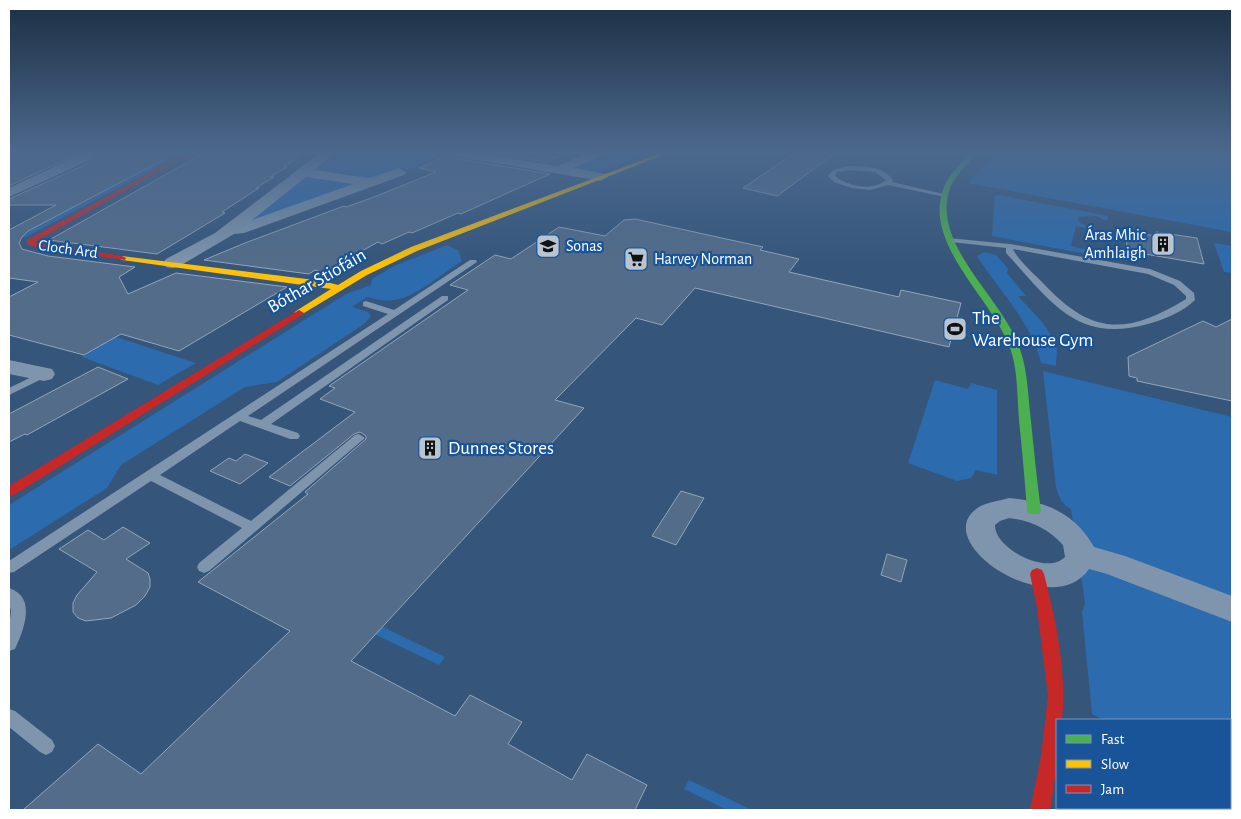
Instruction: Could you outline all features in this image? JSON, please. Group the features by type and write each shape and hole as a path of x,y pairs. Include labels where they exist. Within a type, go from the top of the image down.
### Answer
{"street":[{"name":"Cloch Ard","path":"124,190 36,237 30,242 32,246 172,263 323,284 337,288"},
{"path":"221,236 280,190"},
{"path":"172,263 221,236 347,190"},
{"name":"Bóthar Stiofáin","path":"9,492 337,288 414,249 567,190"},
{"path":"947,190 943,216 951,240 966,270 999,314 1015,348 1023,401 1034,512"},
{"path":"9,367 44,374"},
{"path":"1009,508 1034,512 1046,516 1074,538 1080,555 1078,564 1072,570 1051,576 1020,569 998,556 983,540 980,529 982,520 989,513 998,509 1009,508"},
{"path":"1080,555 1114,564 1232,609"},
{"path":"1037,574 1045,608 1056,696 1050,756 1040,810"}],"lane":[{"path":"925,190 945,194"},
{"path":"951,240 1010,246 1150,272 1168,278 1186,289 1190,295 1190,300 1138,325 1113,327 1087,322 1076,317 1061,306 1009,250 1010,246"},
{"path":"9,568 152,476 473,262"},
{"path":"262,425 445,298"},
{"path":"366,304 395,313"},
{"path":"9,392 44,374"},
{"path":"240,416 294,436"},
{"path":"204,567 359,438"},
{"path":"152,476 252,527"},
{"path":"9,594 20,611 16,628 9,644"},
{"path":"9,717 46,746"}],"shaded area":[{"path":"94,190 114,190 26,237 13,237 15,232"},
{"path":"286,190 335,190 251,222 252,217"},
{"path":"1007,190 1232,190 1232,232"},
{"path":"995,196 1108,216 1107,221 1096,216 1078,217 1079,222 1092,229 1076,226 1071,246 1089,250 1086,254 992,236"},
{"path":"1214,243 1232,246 1232,273 1224,272"},
{"path":"447,245 458,250 462,261 411,295 387,301 367,297 352,307 368,312 371,316 364,324 277,382 245,387 121,465 107,488 9,550 9,505 346,294 371,285 372,279 394,266"},
{"path":"984,252 996,255 1008,268 1007,273 1026,296 1018,296 1043,323 1054,340 1057,349 1056,366 1041,363 1030,333 1014,307 977,256"},
{"path":"116,337 196,363 158,385 82,357"},
{"path":"1043,371 1232,417 1232,810 1088,810 1231,809 1231,719 1102,719 1092,714 1082,612 1085,603 1071,509 1061,500 1056,487"},
{"path":"935,380 968,389 971,383 997,390 997,475 976,470 971,478 957,481 908,463"},
{"path":"381,626 445,657 439,665 374,634"},
{"path":"689,780 752,810 727,810 684,789"}],"building":[{"path":"28,190 105,190 28,231 19,243 22,249 48,256 135,267 119,277 128,294 176,273 287,287 179,351 121,334 84,355 9,335 9,297 38,282 9,278 9,230 56,205 9,205 9,199"},
{"path":"138,190 256,190 222,212 225,213 157,254 49,240"},
{"path":"391,190 514,190 412,233 409,232 382,244 378,242 324,272 315,270 309,274 204,260 344,206 346,207"},
{"path":"752,190 785,190 777,196"},
{"path":"635,219 763,247 760,250 799,259 789,272 899,297 901,290 961,303 949,347 695,288 662,325 636,318 555,400 584,408 351,661 455,716 470,695 522,722 508,744 572,780 587,754 647,785 635,810 23,810 98,744 141,774 290,631 198,582 308,494 305,492 366,439 366,436 360,432 354,434 290,486 269,477 355,412 320,399 335,388 329,386 468,290 450,285 495,255 511,259 559,227 605,236 624,220"},
{"name":"Áras Mhic Amhlaigh","path":"1126,231 1156,236 1156,232 1197,238 1204,264 1127,251"},
{"path":"1232,319 1232,401 1137,381 1137,378 1129,376 1128,357 1203,321 1216,327"},
{"path":"98,367 128,379 27,435 25,434 9,442 9,414"},
{"path":"245,454 268,463 240,484 210,471 229,458 236,461"},
{"path":"681,491 704,498 676,545 652,536"},
{"path":"123,527 150,543 126,559 148,573 150,587 145,596 136,605 111,618 86,621 78,618 73,612 73,603 77,595 97,572 59,549 88,530 104,540"},
{"path":"887,554 907,560 901,582 881,575"}],"traffic: fast":[{"path":"947,190 943,208 946,229 954,249 995,310 1015,348 1022,384 1034,511"}],"traffic: slow":[{"path":"299,313 364,273 414,249 568,190"},
{"path":"122,258 323,284 337,288"}],"traffic: jam":[{"path":"122,258 31,244 30,242 123,190"},
{"path":"9,492 299,313"},
{"path":"1037,574 1045,608 1056,696 1050,756 1040,810"}],"place":[{"name":"Áras Mhic Amhlaigh","path":"1163,244"},
{"name":"Sonas","path":"548,246"},
{"name":"Harvey Norman","path":"636,259"},
{"name":"The Warehouse Gym","path":"955,329"},
{"name":"Dunnes Stores","path":"430,448"}]}
